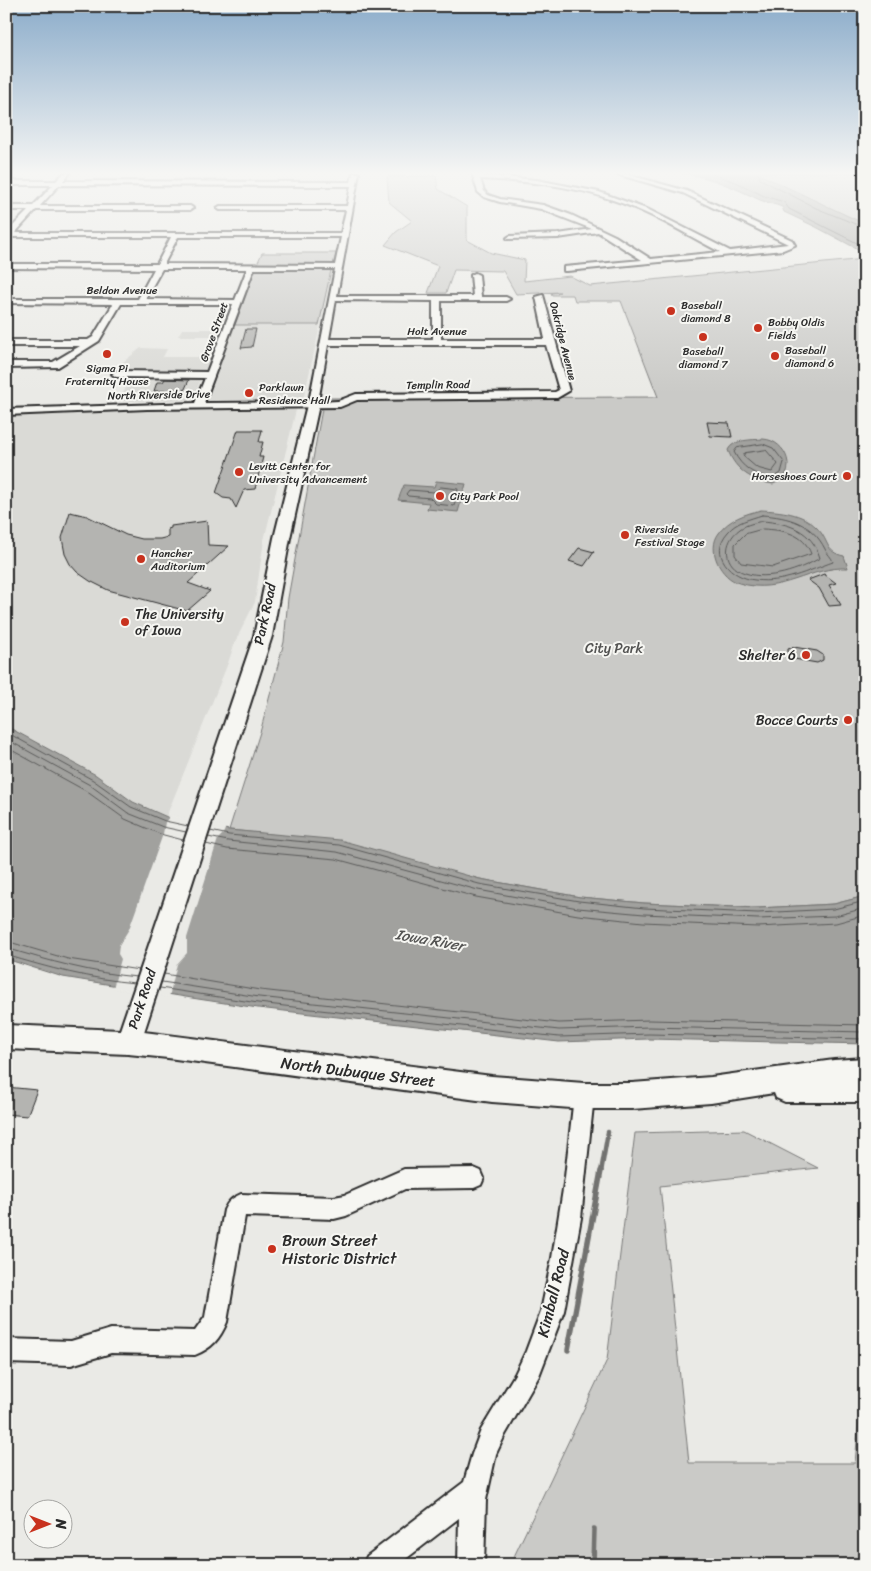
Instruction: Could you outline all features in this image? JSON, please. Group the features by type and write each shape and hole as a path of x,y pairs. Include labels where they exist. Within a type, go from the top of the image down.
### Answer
{"main road":[{"name":"Park Road","path":"128,1042 138,1007 263,636 282,538 312,405"},
{"name":"North Dubuque Street","path":"6,1037 90,1042 128,1042 492,1089 584,1096 632,1096 711,1090 865,1089"},
{"name":"North Dubuque Street","path":"711,1090 834,1072 865,1070"}],"street":[{"path":"140,302 170,246"},
{"name":"Park Road","path":"312,405 342,246"},
{"path":"625,246 650,261"},
{"path":"715,246 728,253"},
{"path":"567,270 790,246"},
{"path":"6,266 338,267"},
{"name":"Grove Street","path":"199,405 251,267"},
{"path":"475,275 477,298"},
{"name":"Oakridge Avenue","path":"540,297 564,391"},
{"path":"333,298 506,299"},
{"path":"437,298 437,342"},
{"name":"Beldon Avenue","path":"6,301 238,302"},
{"path":"6,365 54,365 96,339 118,302"},
{"name":"Holt Avenue","path":"324,342 550,342"},
{"path":"6,343 91,343"},
{"path":"116,374 211,375"},
{"name":"Templin Road","path":"312,405 340,404 356,397 552,396 562,394 564,391"},
{"name":"North Riverside Drive","path":"6,412 199,405 312,405"},
{"name":"Kimball Road","path":"471,1565 470,1526 475,1489 489,1440 501,1416 530,1370 551,1312 569,1226 584,1096"},
{"path":"6,1350 71,1353 111,1342 195,1343 210,1333 216,1322 234,1210 241,1205 334,1208 346,1205 404,1179 474,1178"},
{"path":"376,1565 475,1489"}],"shaded area":[{"path":"254,270 333,270 304,396 297,400 208,400"},
{"path":"182,329 222,329 219,336 178,336"},
{"path":"141,348 167,349 163,357 211,357 205,372 127,373 114,369"},
{"path":"132,376 202,376 193,400 119,401"},
{"name":"The University of Iowa","path":"146,410 296,410 264,540 255,602 235,642 166,817 133,802 96,775 6,726 6,416"}],"green space":[{"name":"City Park","path":"388,246 479,246 491,253 525,260 524,281 570,276 590,286 865,259 865,896 834,904 758,908 644,903 580,897 480,879 309,838 229,830 261,729 284,642 288,598 324,398 658,397 621,301 575,301 573,295 552,295 551,293 560,292 516,294 503,271 454,270 446,293 428,293 438,266"},
{"path":"262,253 336,253 333,265 257,264"},
{"path":"255,270 331,270 319,325 235,325"},
{"path":"744,1130 818,1168 660,1186 689,1463 855,1463 865,1354 865,1565 510,1565 607,1360 635,1133"}],"water":[{"path":"852,246 865,246 865,253"},
{"path":"763,439 778,445 784,451 787,458 788,466 786,473 781,480 773,484 758,480 745,473 735,463 728,450 730,446 738,442"},
{"path":"436,481 466,484 458,512 427,509 429,503 398,500 404,485 434,487"},
{"path":"761,510 791,514 810,522 820,532 833,552 844,556 848,568 821,571 768,586 754,586 732,580 717,562 714,547 715,540 723,528 732,521 743,515"},
{"name":"Iowa River","path":"6,726 96,775 133,802 167,817 229,830 340,840 480,879 580,897 644,903 758,908 834,904 865,896 865,1044 649,1039 559,1042 258,1008 198,999 63,977 6,959"}],"pier":[{"path":"171,815 226,827 218,839 187,938 187,953 177,964 169,997 113,988 121,959 118,954 119,945 129,929 163,834 165,822"}],"building":[{"path":"246,329 256,329 252,347 241,348"},
{"path":"165,379 189,380 184,391 154,391 157,382 163,382"},
{"path":"707,422 729,423 732,437 710,436"},
{"name":"Levitt Center for University Advancement","path":"238,430 262,430 259,442 263,442 259,457 263,457 255,489 244,490 236,508 231,499 223,498 216,493"},
{"name":"Hancher Auditorium","path":"70,512 87,516 126,535 142,539 168,537 168,529 171,526 207,521 208,545 229,546 188,583 210,591 187,611 108,590 77,572 65,554 62,538"},
{"path":"579,548 594,552 584,566 569,561"},
{"path":"824,574 836,583 829,585 841,605 829,606 819,588 808,580"},
{"name":"Shelter 6","path":"794,647 817,651 823,655 823,660 817,663 794,659 788,654 788,649"},
{"path":"6,1087 37,1090 27,1116 6,1114"}],"waterway":[{"path":"601,1172 608,1132"},
{"path":"568,1350 601,1171"},
{"path":"593,1565 594,1529"}],"place":[{"name":"Baseball diamond 8","path":"671,311"},
{"name":"Bobby Oldis Fields","path":"758,328"},
{"name":"Baseball diamond 7","path":"703,337"},
{"name":"Sigma Pi Fraternity House","path":"107,354"},
{"name":"Baseball diamond 6","path":"775,356"},
{"name":"Parklawn Residence Hall","path":"249,393"},
{"name":"Levitt Center for University Advancement","path":"239,472"},
{"name":"Horseshoes Court","path":"847,476"},
{"name":"City Park Pool","path":"440,496"},
{"name":"Riverside Festival Stage","path":"625,535"},
{"name":"Hancher Auditorium","path":"141,559"},
{"name":"The University of Iowa","path":"125,622"},
{"name":"Shelter 6","path":"806,655"},
{"name":"Bocce Courts","path":"848,720"},
{"name":"Brown Street Historic District","path":"272,1249"}]}
